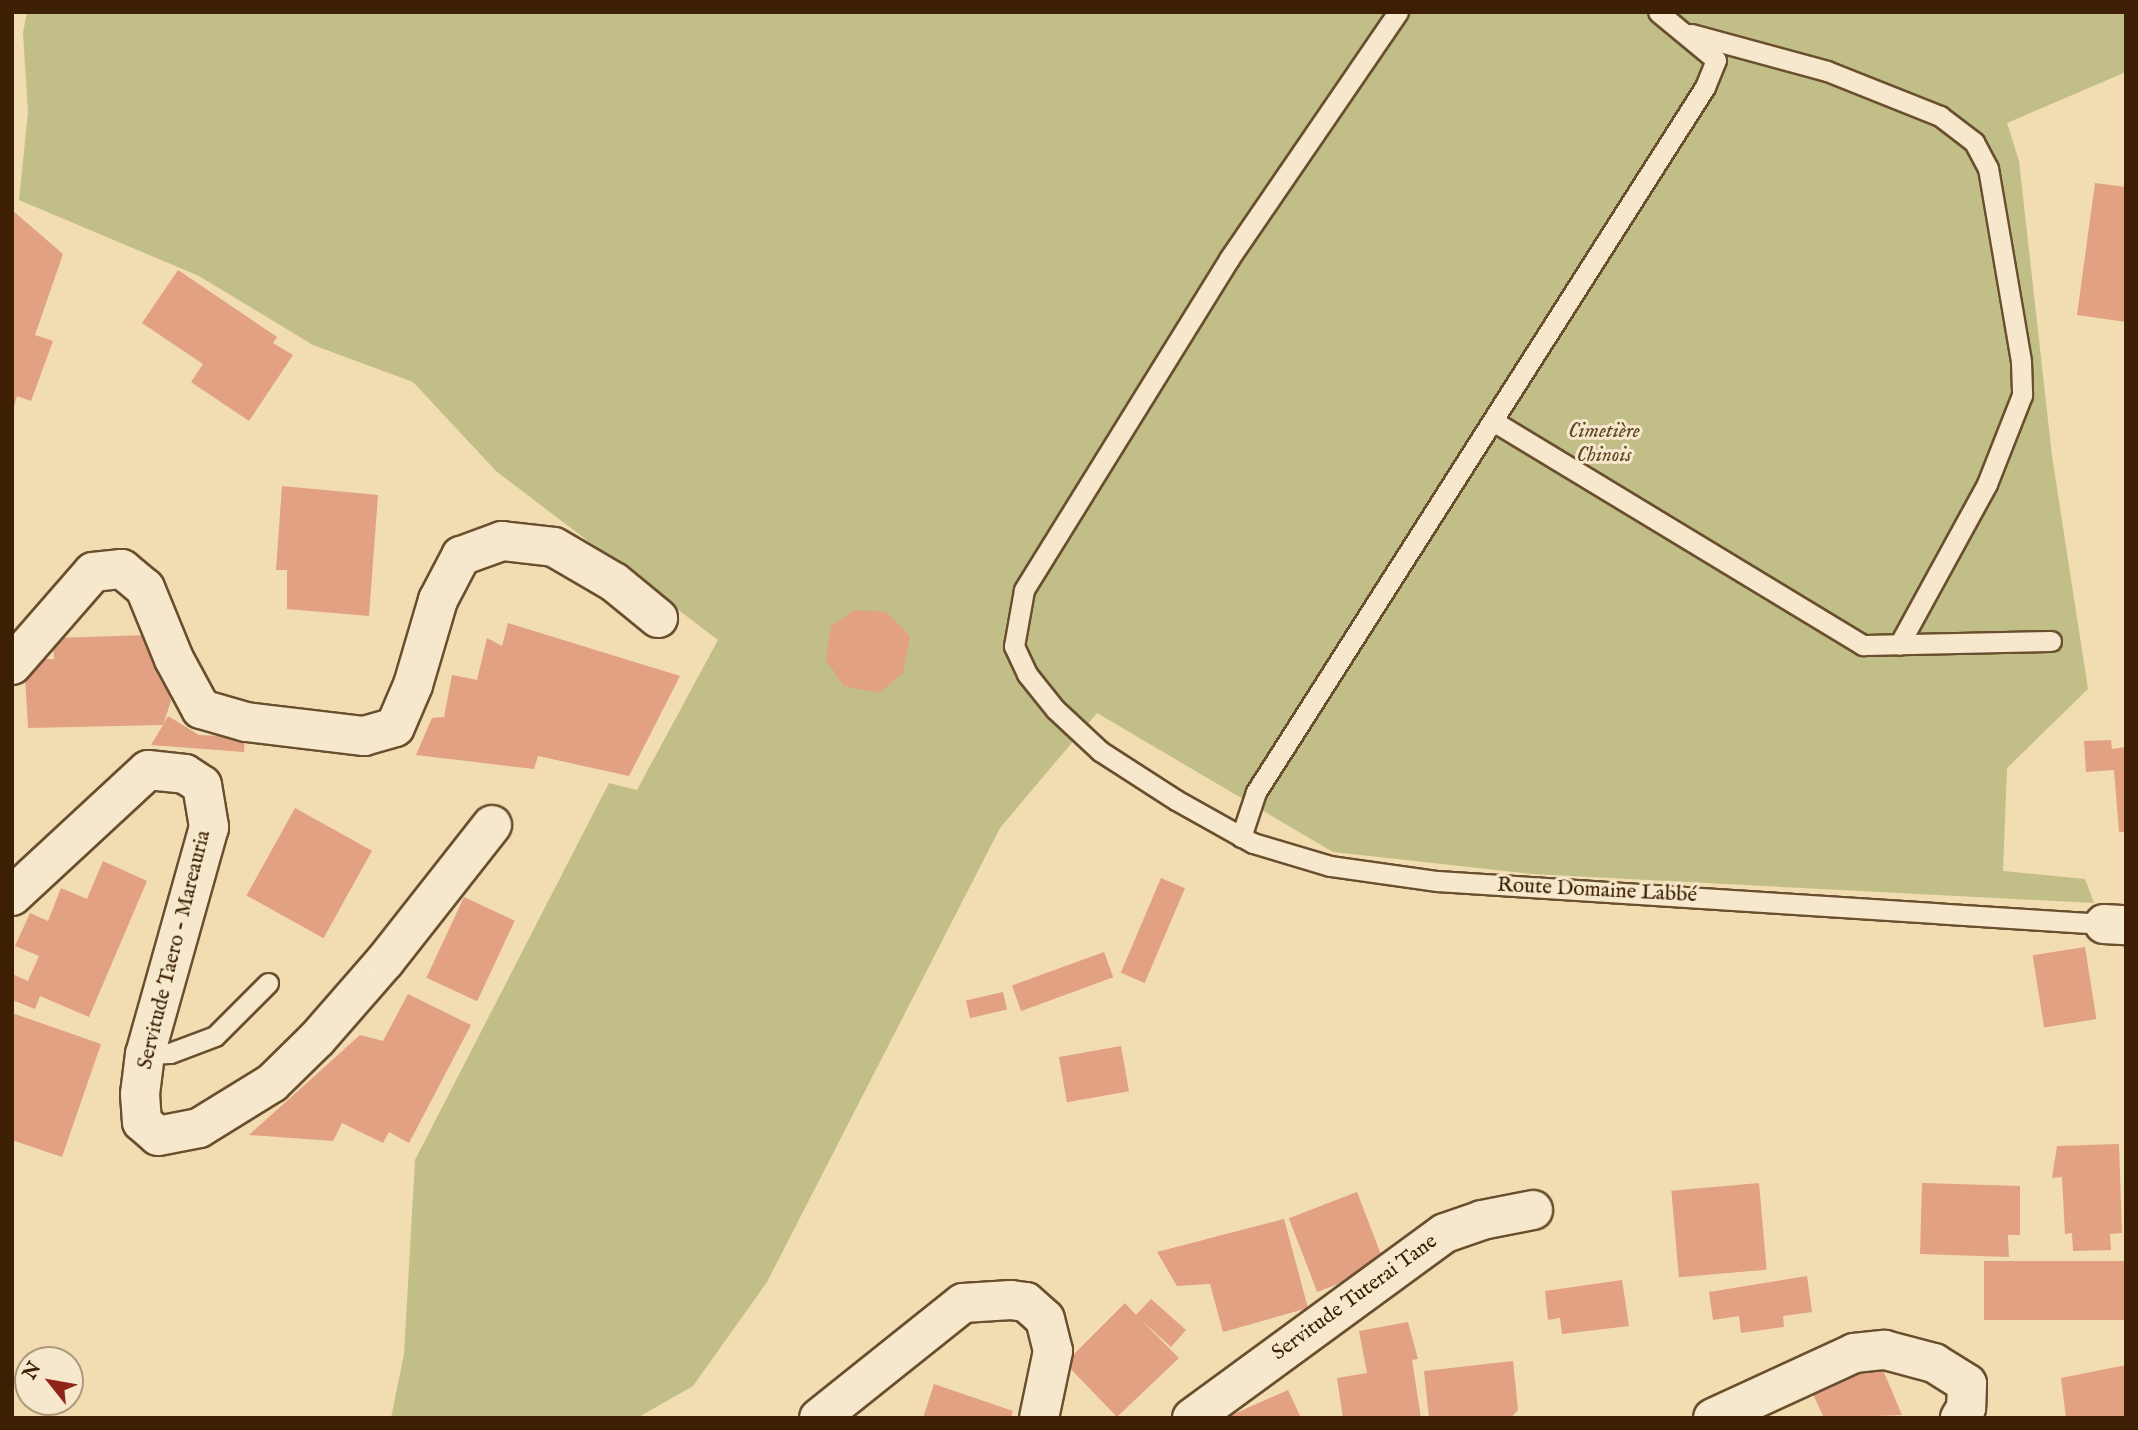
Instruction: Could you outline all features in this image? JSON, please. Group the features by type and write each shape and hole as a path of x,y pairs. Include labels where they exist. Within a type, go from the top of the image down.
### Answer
{"street":[{"path":"12,665 93,572 122,569 145,588 174,659 201,709 246,722 364,736 395,727 413,685 438,600 461,556 502,541 554,548 614,582 658,618"},
{"name":"Servitude Taero - Mareauria","path":"12,896 148,770 185,774 202,785 209,827 145,1054 140,1094 142,1122 158,1136 199,1128 272,1083 377,971 492,825"},
{"name":"Servitude Tuterai Tane","path":"1192,1418 1445,1233 1482,1220 1533,1210"},
{"path":"819,1418 963,1303 1011,1300 1026,1302 1045,1319 1048,1329 1053,1351 1039,1418"},
{"path":"1713,1418 1854,1353 1885,1350 1934,1363 1967,1384 1966,1408 1960,1418"}],"lane":[{"name":"Route Domaine Labbé","path":"1398,12 1229,259 1024,590 1014,646 1027,674 1055,709 1098,749 1241,837 1330,866 1437,881 2115,925"},
{"path":"1241,837 1256,792 1705,87 1716,60 1687,33 1658,12"},
{"path":"1687,33 1827,71 1940,116 1974,142 1988,168 2021,362 2022,395 1987,484 1899,645"},
{"path":"1493,421 1863,645 2051,640"},
{"path":"145,1054 170,1053 215,1036 268,983"}],"green space":[{"name":"Cimetière Chinois","path":"27,12 2126,12 2126,72 2007,123 2019,161 2052,456 2088,689 2007,768 2003,871 2085,879 2094,903 1532,874 1333,852 1097,713 1000,828 767,1282 693,1386 637,1418 391,1418 404,1354 415,1160 609,783 637,790 718,640 496,471 413,382 313,345 199,276 19,200 28,112 23,33"}],"building":[{"path":"2095,183 2126,187 2126,322 2077,315"},
{"path":"12,210 63,254 35,335 53,341 31,401 17,396 13,410"},
{"path":"178,270 277,337 273,343 293,355 249,421 191,382 203,364 142,323"},
{"path":"282,486 378,495 369,616 287,609 287,570 276,570"},
{"path":"854,610 886,612 910,636 903,673 879,693 844,686 826,660 831,626"},
{"path":"508,623 680,676 629,776 538,756 534,769 416,755 432,718 444,717 452,675 477,680 487,638 502,646"},
{"path":"149,635 171,701 163,725 28,728 24,659 54,659 53,638"},
{"path":"168,716 199,735 245,737 244,752 151,745"},
{"path":"2111,740 2112,749 2126,747 2126,832 2119,832 2114,770 2086,772 2084,741"},
{"path":"295,808 372,851 323,938 247,895"},
{"path":"103,861 147,881 89,1017 40,996 35,1009 12,1000 12,974 28,981 39,956 15,946 30,913 48,921 61,888 87,899"},
{"path":"1161,878 1185,888 1145,983 1121,973"},
{"path":"464,897 515,921 477,1001 426,978"},
{"path":"2085,947 2096,1019 2044,1027 2033,955"},
{"path":"1104,952 1113,977 1021,1011 1012,986"},
{"path":"1003,992 1007,1010 970,1018 966,1001"},
{"path":"408,994 471,1025 409,1143 389,1132 383,1143 342,1123 333,1141 249,1135 360,1035 383,1041"},
{"path":"12,1013 101,1044 62,1157 12,1140"},
{"path":"1121,1046 1129,1091 1067,1102 1059,1057"},
{"path":"2119,1144 2122,1233 2110,1234 2111,1250 2073,1251 2072,1233 2065,1234 2062,1177 2052,1178 2057,1146"},
{"path":"1759,1183 1767,1270 1679,1277 1671,1191"},
{"path":"1922,1183 2020,1186 2020,1235 2008,1235 2009,1257 1920,1254"},
{"path":"1357,1192 1385,1266 1317,1292 1289,1218"},
{"path":"1284,1219 1308,1308 1223,1332 1210,1284 1177,1286 1157,1252"},
{"path":"1984,1261 2126,1261 2126,1320 1984,1320"},
{"path":"1807,1276 1812,1312 1783,1316 1784,1327 1741,1333 1739,1316 1713,1320 1709,1292"},
{"path":"1622,1280 1629,1326 1562,1334 1560,1318 1548,1320 1545,1291"},
{"path":"1151,1299 1186,1330 1171,1347 1140,1319 1179,1358 1117,1417 1065,1363 1125,1303 1136,1315"},
{"path":"1408,1322 1418,1359 1412,1360 1421,1418 1343,1418 1337,1378 1367,1373 1359,1331"},
{"path":"1513,1361 1518,1410 1511,1418 1429,1418 1424,1371"},
{"path":"1880,1363 1902,1415 1824,1418 1812,1392"},
{"path":"2126,1365 2126,1418 2066,1418 2061,1378"},
{"path":"934,1384 1013,1411 1011,1418 923,1418"},
{"path":"1288,1390 1301,1418 1225,1418"}]}
